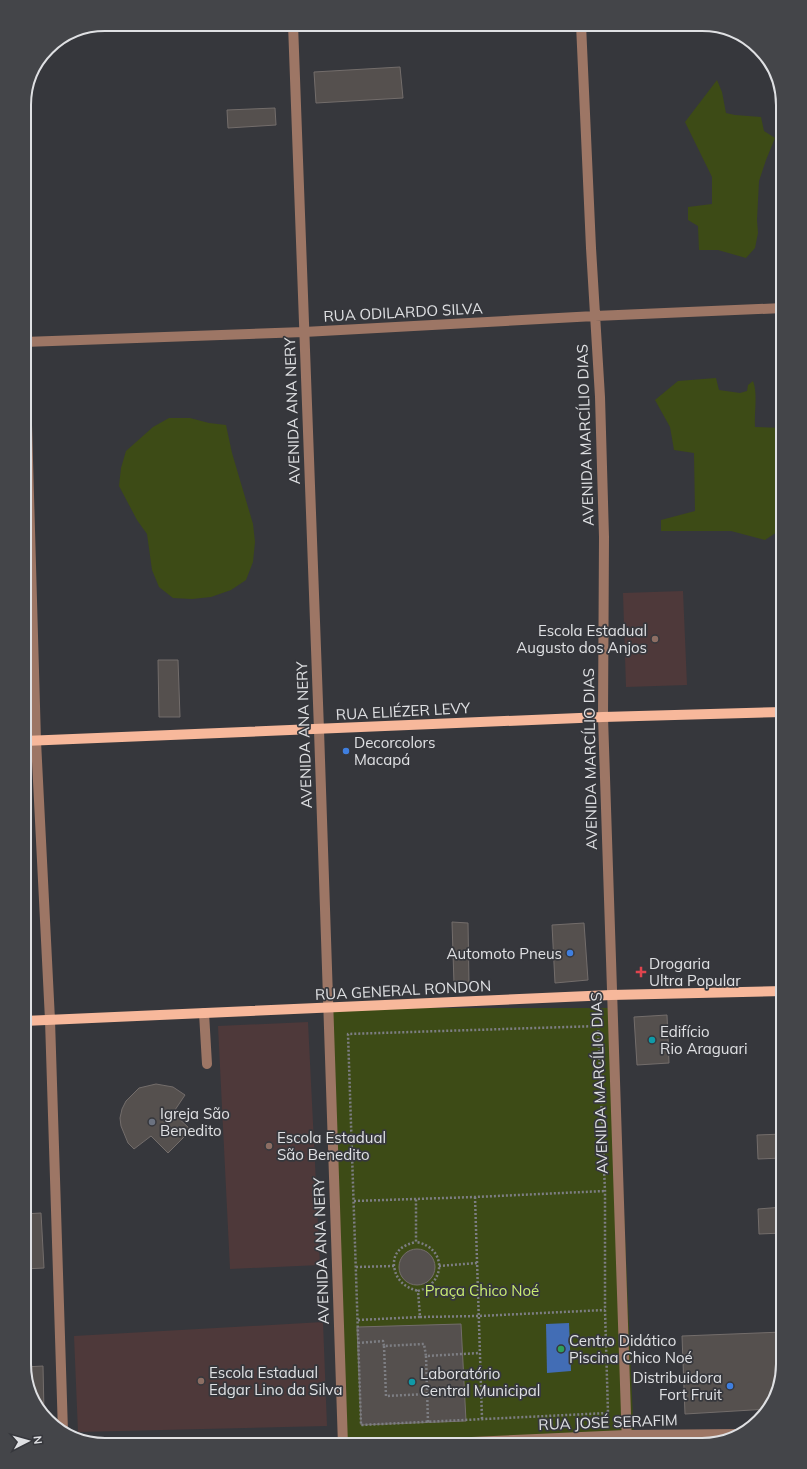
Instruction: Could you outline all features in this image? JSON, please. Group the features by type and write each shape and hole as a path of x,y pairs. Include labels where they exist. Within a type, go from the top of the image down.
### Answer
{"main road":[{"name":"RUA ELIÉZER LEVY","path":"31,741 603,717 776,712"},
{"name":"RUA GENERAL RONDON","path":"31,1021 611,996 776,991"}],"street":[{"name":"AVENIDA ANA NERY","path":"293,31 343,1438"},
{"name":"AVENIDA MARCÍLIO DIAS","path":"581,31 591,248 600,397 604,537 603,717 611,996 627,1438"},
{"name":"RUA ODILARDO SILVA","path":"31,342 304,332 596,316 776,308"},
{"path":"31,560 36,741 50,1020 63,1425"},
{"path":"204,1013 207,1064"},
{"name":"RUA JOSÉ SERAFIM","path":"664,1438 722,1435"}],"path":[{"path":"598,1026 605,1191 605,1310 608,1413 361,1425 348,1034 598,1026"},
{"path":"354,1201 605,1191"},
{"path":"475,1197 482,1419"},
{"path":"416,1199 416,1242"},
{"path":"416,1242 428,1245 434,1250 438,1258 439,1266 439,1272 434,1282 418,1291 404,1285 399,1280 395,1274 394,1266 394,1259 402,1247 416,1242"},
{"path":"439,1266 477,1263"},
{"path":"356,1268 394,1266"},
{"path":"418,1291 420,1317"},
{"path":"358,1320 605,1310"},
{"path":"358,1343 383,1341 386,1396 427,1394"},
{"path":"384,1346 424,1344 426,1356 428,1422"},
{"path":"426,1356 480,1352"}],"shaded area":[{"name":"Escola Estadual Augusto dos Anjos","path":"683,591 687,685 626,687 623,593"},
{"name":"Escola Estadual São Benedito","path":"308,1022 320,1265 230,1269 218,1026"},
{"name":"Escola Estadual Edgar Lino da Silva","path":"323,1322 327,1426 78,1432 74,1336"}],"green space":[{"path":"717,80 722,92 726,113 761,117 764,131 775,138 759,181 757,220 758,233 755,248 746,258 718,250 699,250 698,226 688,220 688,207 712,204 712,177 685,122"},
{"path":"716,378 719,390 740,393 747,391 748,385 753,381 756,397 755,427 776,428 776,533 765,540 731,531 661,531 661,520 695,511 694,453 674,450 670,427 655,400 678,381"},
{"path":"169,418 190,418 209,423 226,425 232,453 253,524 255,542 253,562 246,580 231,590 211,597 192,599 173,598 159,587 152,570 147,534 137,520 119,486 121,468 126,451 153,427"},
{"name":"Praça Chico Noé","path":"327,1008 615,1008 634,1438 343,1438"}],"water":[{"path":"569,1323 571,1371 547,1373 546,1324"}],"building":[{"path":"400,67 403,98 316,103 314,72"},
{"path":"275,108 276,125 228,128 227,110"},
{"path":"158,660 178,660 180,717 159,717"},
{"path":"452,922 468,923 469,984 454,984"},
{"name":"Automoto Pneus","path":"584,923 588,980 555,983 552,925"},
{"name":"Edifício Rio Araguari","path":"667,1015 669,1063 637,1065 634,1017"},
{"name":"Igreja São Benedito","path":"156,1084 173,1087 185,1095 173,1113 191,1130 168,1153 151,1136 134,1149 128,1143 121,1126 120,1118 126,1101 139,1088"},
{"path":"776,1134 776,1158 758,1159 757,1135"},
{"path":"776,1208 776,1233 759,1234 758,1209"},
{"path":"41,1213 44,1268 31,1269 31,1214"},
{"path":"421,1249 430,1254 434,1260 434,1274 430,1280 421,1285 413,1285 404,1280 400,1274 399,1263 404,1254 410,1250"},
{"name":"Laboratório Central Municipal","path":"461,1324 466,1421 361,1425 357,1327"},
{"name":"Distribuidora Fort Fruit","path":"776,1332 776,1364 773,1383 770,1392 760,1410 685,1414 682,1336"},
{"path":"43,1366 44,1406 32,1378 31,1367"}],"place":[{"name":"Escola Estadual Augusto dos Anjos","path":"655,639"},
{"name":"Decorcolors Macapá","path":"346,751"},
{"name":"Automoto Pneus","path":"570,953"},
{"name":"Drogaria Ultra Popular","path":"641,972"},
{"name":"Edifício Rio Araguari","path":"652,1040"},
{"name":"Igreja São Benedito","path":"152,1122"},
{"name":"Escola Estadual São Benedito","path":"269,1146"},
{"name":"Centro Didático Piscina Chico Noé","path":"561,1349"},
{"name":"Escola Estadual Edgar Lino da Silva","path":"201,1381"},
{"name":"Laboratório Central Municipal","path":"412,1382"},
{"name":"Distribuidora Fort Fruit","path":"730,1386"}]}
